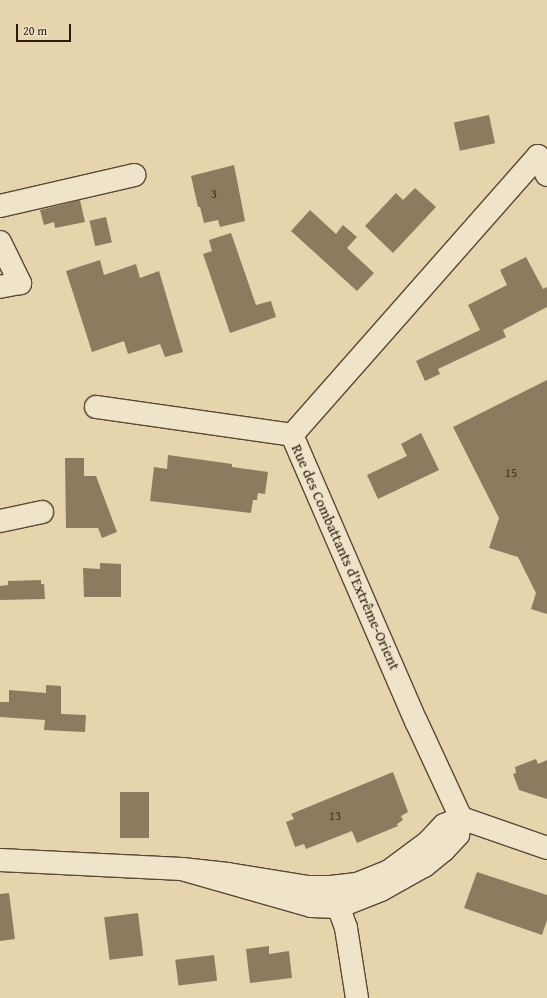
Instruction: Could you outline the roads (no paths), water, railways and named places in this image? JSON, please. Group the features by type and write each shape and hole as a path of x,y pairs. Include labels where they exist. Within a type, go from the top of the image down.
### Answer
{"street":[{"name":"Rue des Combattants d'Extrême-Orient","path":"461,818 416,721 292,435 538,156 547,175"},
{"path":"0,206 134,174"},
{"path":"0,242 20,283 0,287"},
{"path":"96,407 292,435"},
{"path":"0,521 42,512"},
{"path":"0,860 182,869 310,906 335,897 381,890 424,866 444,850 458,835 461,818 547,848"},
{"path":"335,897 346,928 357,998"}]}
